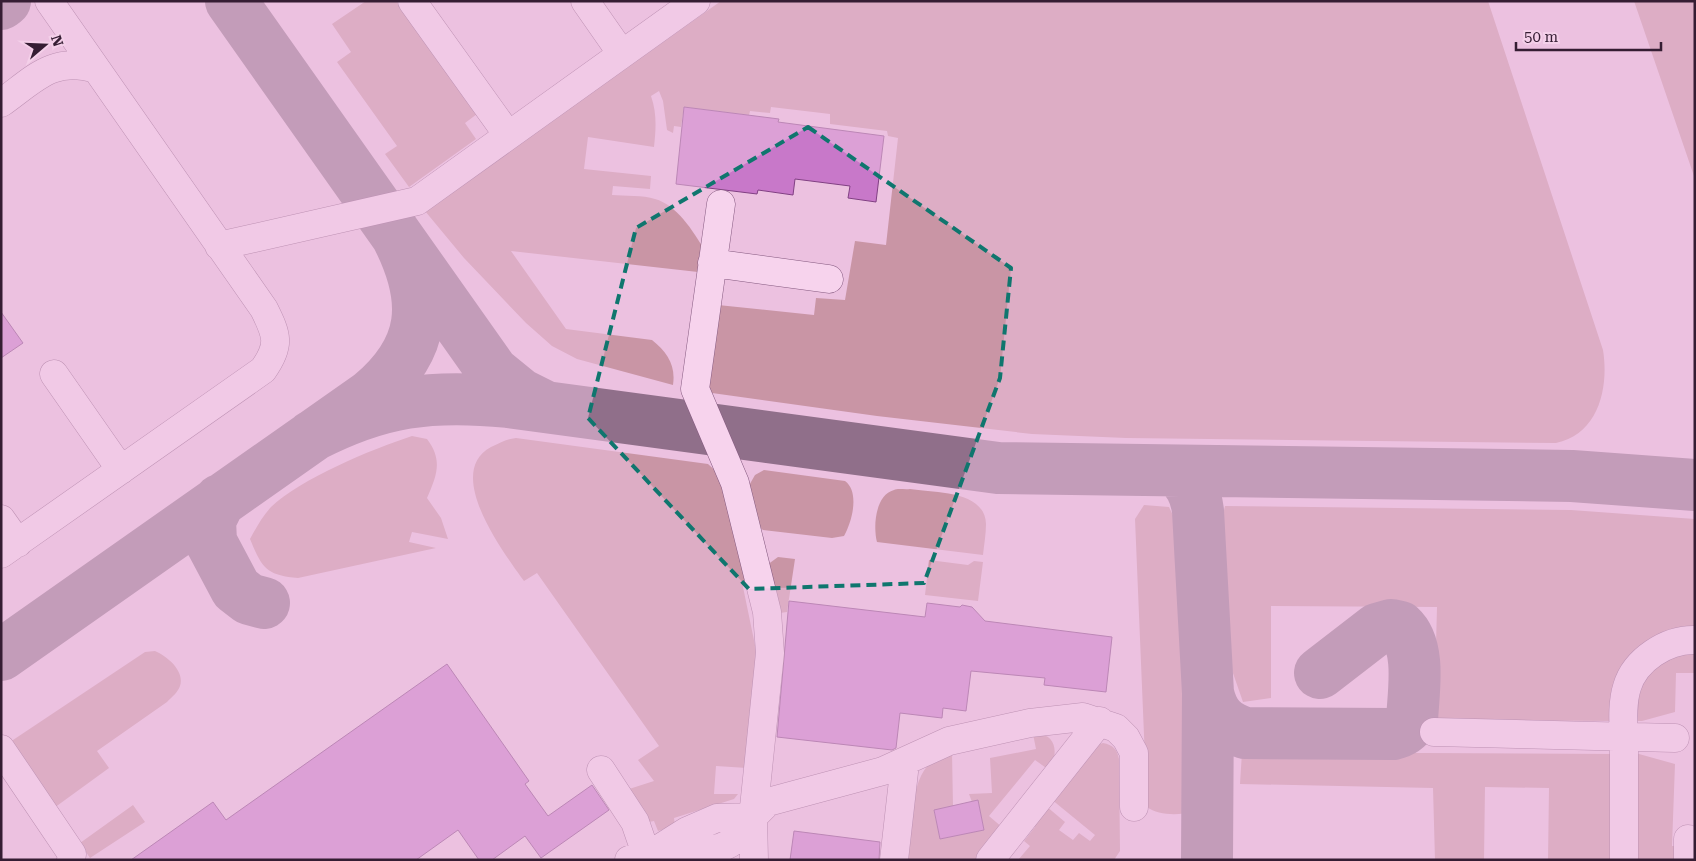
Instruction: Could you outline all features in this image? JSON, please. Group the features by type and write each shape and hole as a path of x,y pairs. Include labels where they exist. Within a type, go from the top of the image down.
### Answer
{"lane":[{"path":"1,519 10,548 263,370 274,354 275,330 264,309 49,1"},
{"path":"412,1 508,135"},
{"path":"585,1 622,54"},
{"path":"220,246 417,200 696,1"},
{"path":"1,103 54,67 78,64 96,69"},
{"path":"721,204 695,389 735,483 767,612 770,653 753,817 754,860"},
{"path":"712,263 829,279"},
{"path":"54,374 120,470"},
{"path":"1624,860 1624,738 1627,686 1632,677 1652,655 1664,646 1675,642 1695,640"},
{"path":"601,770 635,822 644,855 687,831 718,818 753,817 768,802 857,780 905,763 932,747 949,741 1030,723 1083,717 1100,721 1116,728 1126,738 1134,753 1134,807"},
{"path":"990,860 1100,721"},
{"path":"1434,732 1675,738"},
{"path":"1,749 72,854 71,860"},
{"path":"894,860 905,763"}],"highlighted area":[{"path":"808,127 1011,268 1000,378 924,583 749,589 588,418 636,228"}],"shaded area":[{"path":"366,1 396,1 477,114 465,123 476,139 409,187 385,154 397,146 337,62 351,52 332,24"},
{"path":"721,1 1488,1 1603,350 1604,379 1598,407 1582,430 1571,438 1556,443 1126,438 1032,434 877,416 712,393 709,389 718,305 814,315 816,298 845,300 855,241 886,245 898,138 888,136 887,131 830,124 830,114 771,107 770,113 750,111 749,115 684,107 681,127 674,126 673,133 667,130 663,101 659,91 651,96 656,121 654,147 588,137 584,169 651,176 650,189 613,186 612,195 640,196 655,199 663,202 677,213 704,249 698,272 511,251 566,329 652,340 666,354 672,365 673,385 577,359 552,346 526,323 464,258 425,211"},
{"path":"1634,1 1695,1 1695,179"},
{"path":"412,436 427,439 435,454 437,461 436,475 427,498 441,518 448,539 412,532 409,542 436,548 298,578 279,575 266,568 258,557 250,539 271,507 300,486 337,466"},
{"path":"516,438 708,464 719,474 748,562 743,587 756,650 747,768 716,766 714,794 738,794 734,799 674,818 675,826 658,831 654,821 649,822 642,807 626,790 654,781 638,760 659,746 537,573 524,581 492,533 475,493 473,475 478,459 491,447 506,440"},
{"path":"764,470 845,481 850,486 852,492 853,507 850,523 844,536 832,538 763,530 757,525 747,489 755,475"},
{"path":"896,489 957,495 977,505 983,513 986,524 983,555 877,542 875,528 877,512 883,498"},
{"path":"1144,505 1169,507 1181,532 1196,806 1193,812 1188,813 1163,813 1147,807 1135,519"},
{"path":"1225,506 1571,510 1695,519 1695,634 1667,636 1618,721 1434,720 1437,607 1271,606 1271,698 1243,702 1226,653 1215,547"},
{"path":"778,557 795,559 787,612 780,613 767,565"},
{"path":"929,560 968,565 974,561 983,562 978,601 925,595"},
{"path":"1695,644 1695,673 1676,673 1675,712 1642,721 1627,721 1639,677"},
{"path":"155,651 170,660 180,675 181,680 178,690 167,702 97,751 109,768 54,808 10,742 145,652"},
{"path":"1033,734 1041,734 1051,740 1055,751 1052,764 1049,770 1035,760 989,816 1003,828 977,860 906,860 912,806 920,778 926,767 934,760 952,752 953,806 934,811 940,839 984,830 978,801 972,802 969,794 992,793 990,758 1036,749"},
{"path":"1103,743 1114,748 1119,759 1120,851 1114,860 1018,860 1030,846 1024,841 1035,827 1032,824 1046,806 1065,822 1059,830 1073,840 1079,833 1090,841 1095,835 1051,799 1097,745"},
{"path":"1242,752 1618,754 1618,860 1548,860 1549,788 1485,787 1484,860 1435,860 1433,788 1240,784"},
{"path":"1639,754 1675,764 1672,846 1679,846 1679,860 1634,860 1628,755"},
{"path":"133,805 145,822 90,858 80,843"}],"building":[{"path":"684,107 779,119 778,122 884,136 876,202 848,198 850,186 795,179 793,195 758,190 757,194 676,184"},
{"path":"1,312 23,343 1,358"},
{"path":"789,601 925,617 927,603 960,607 962,605 972,607 985,621 1112,637 1106,692 1044,685 1045,678 971,671 966,711 943,708 942,718 900,713 896,748 892,750 777,737"},
{"path":"447,664 529,781 525,784 548,816 592,785 609,810 541,858 525,836 492,860 479,860 458,830 416,860 131,860 213,802 226,820"},
{"path":"978,800 984,830 940,839 934,810"},
{"path":"794,831 880,842 879,860 790,860"}],"taxiway":[{"path":"1,4 5,1"},
{"path":"231,1 493,372 520,394 542,405"},
{"path":"1,655 371,395 390,377 403,359 412,341 417,322 418,303 415,282 398,238"},
{"path":"312,436 360,415 384,408 430,400 454,399 508,402 998,468 1572,476 1695,485"},
{"path":"1173,471 1179,474 1191,487 1198,511 1208,693 1207,860"},
{"path":"220,500 210,520 211,542 236,589 249,599 264,603"},
{"path":"1208,693 1213,708 1220,719 1231,727 1245,733 1393,734 1404,730 1412,721 1414,658 1407,636 1400,627 1391,625 1377,629 1320,673"}]}
